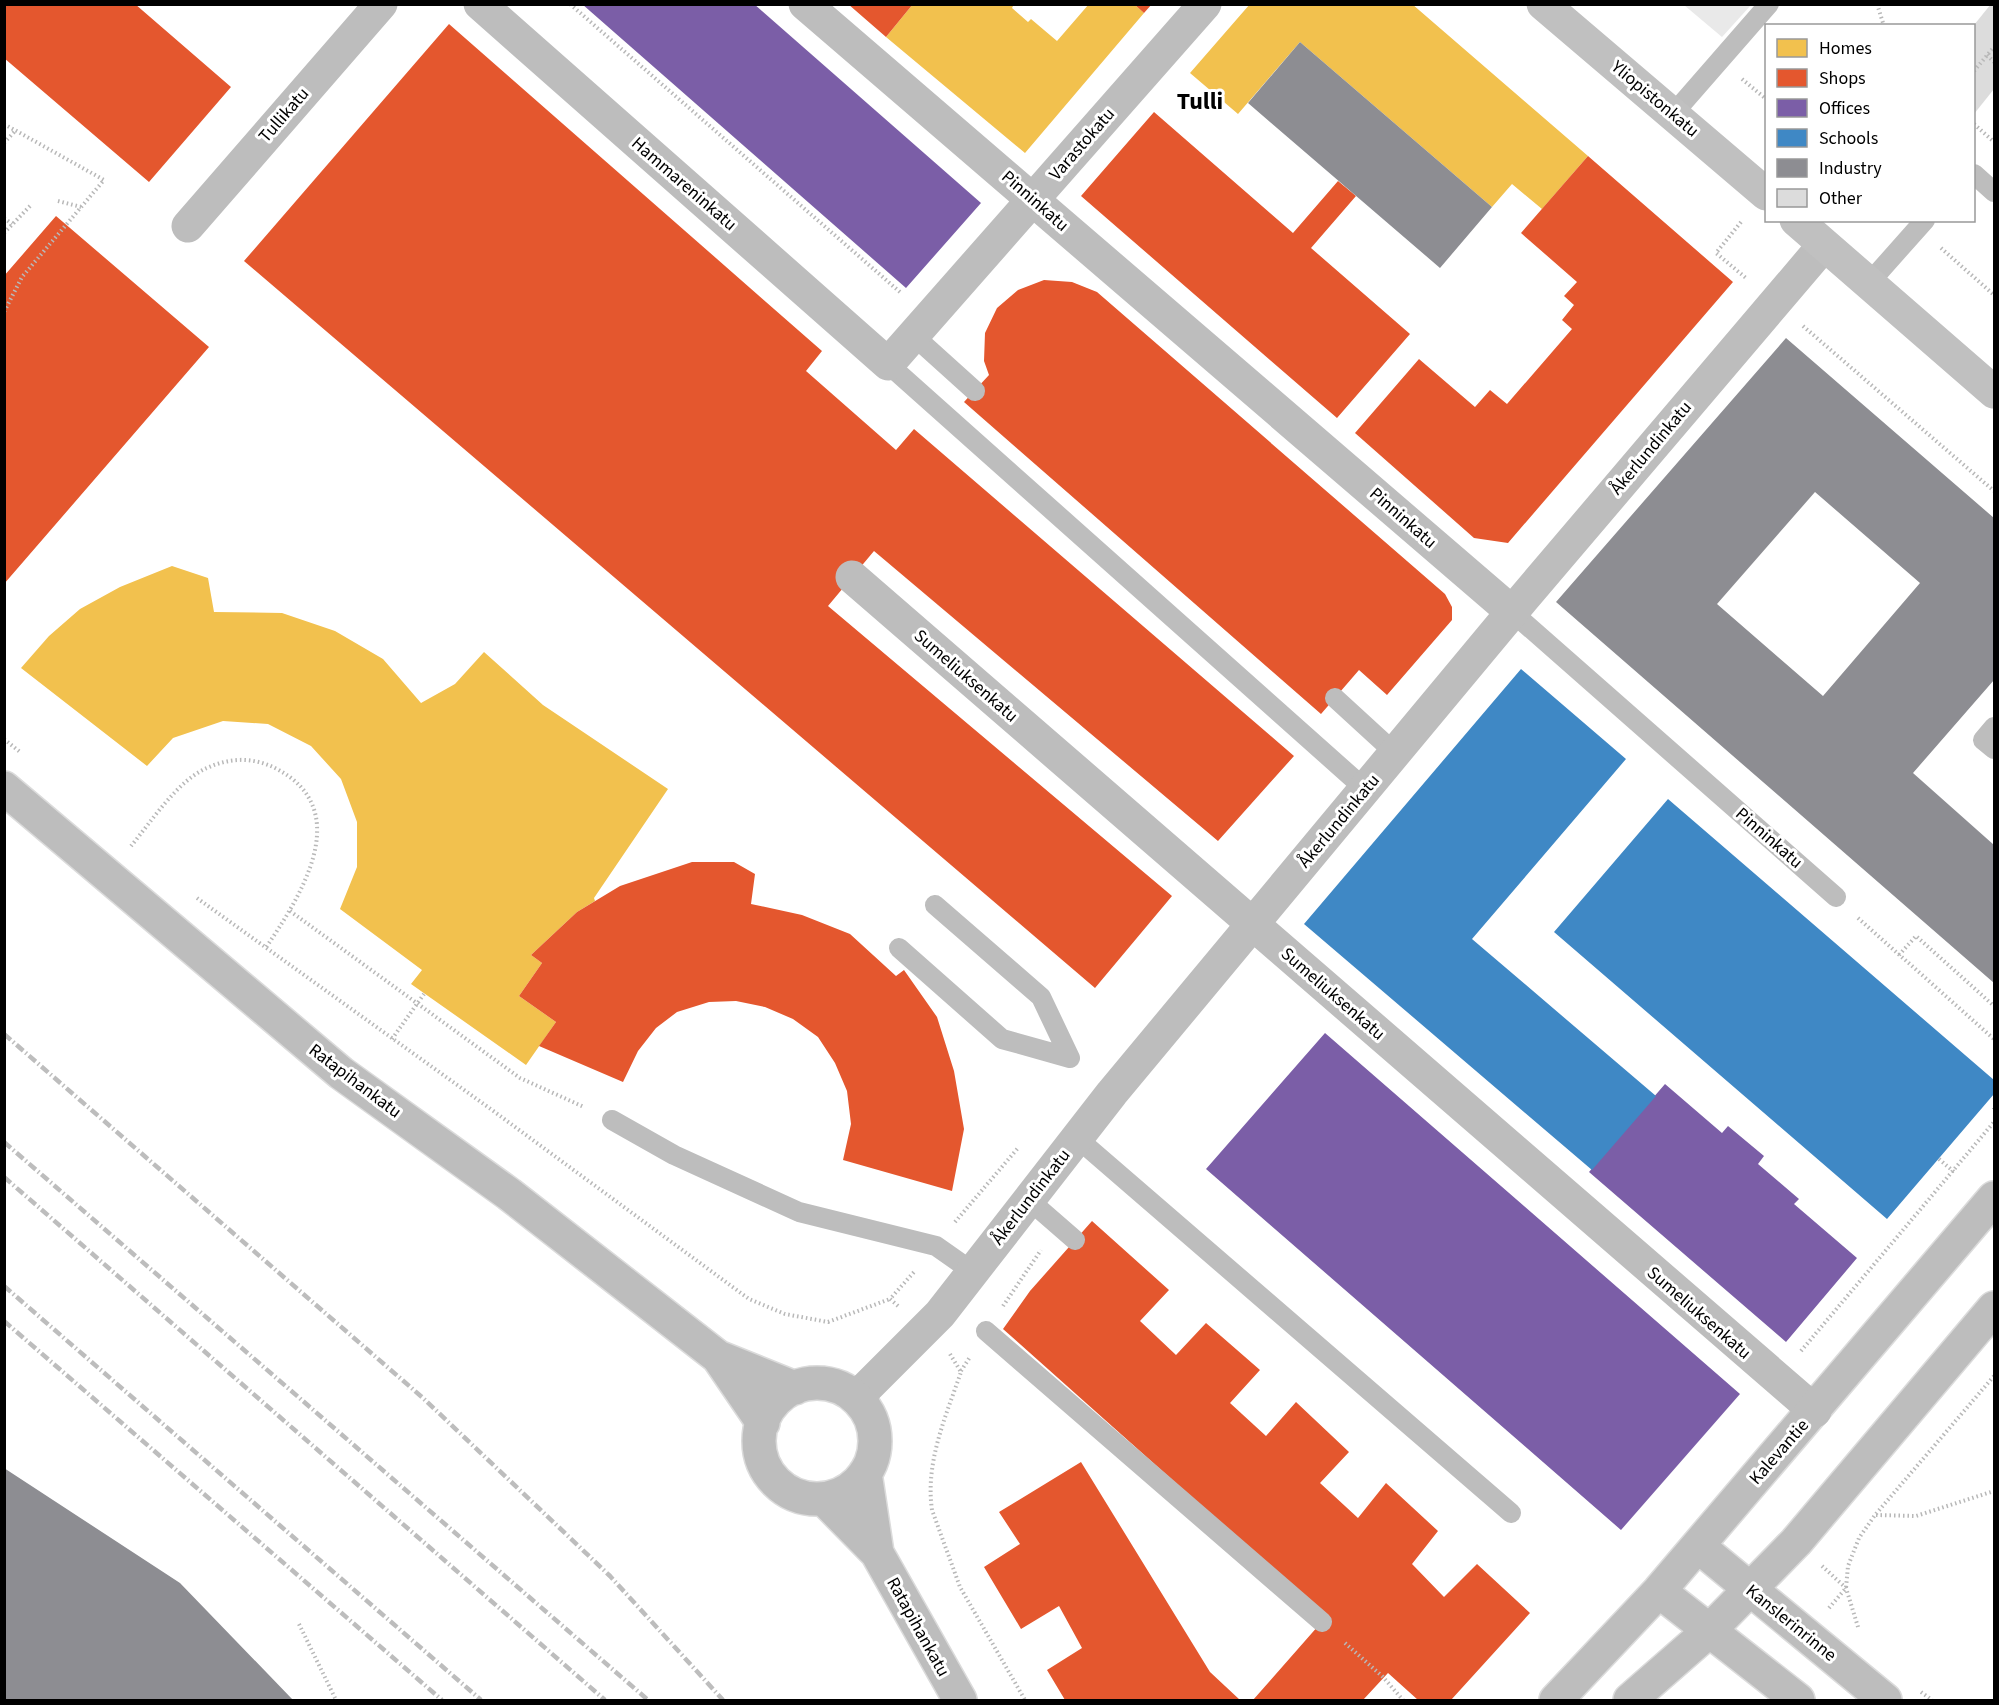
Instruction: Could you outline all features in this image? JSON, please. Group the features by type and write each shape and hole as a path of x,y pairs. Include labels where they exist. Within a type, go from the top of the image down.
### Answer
{"main road":[{"name":"Yliopistonkatu","path":"1543,4 1765,192"},
{"path":"1798,222 1995,392"}],"street":[{"name":"Tullikatu","path":"188,226 381,4"},
{"name":"Hammareninkatu","path":"480,4 888,364"},
{"name":"Pinninkatu","path":"805,4 1512,612"},
{"name":"Varastokatu","path":"888,364 1205,4"},
{"name":"Åkerlundinkatu","path":"856,1398 925,1330 1077,1138 1252,925 1512,612 1824,245"},
{"name":"Sumeliuksenkatu","path":"852,577 1815,1411"},
{"name":"Ratapihankatu","path":"4,788 341,1074 509,1194 718,1357 795,1388"},
{"name":"Kalevantie","path":"1556,1701 1659,1591 1995,1198"},
{"path":"1630,1701 1709,1631 1796,1542 1995,1308"},
{"name":"Ratapihankatu","path":"718,1357 762,1423"},
{"path":"821,1383 846,1390 856,1398 867,1411 873,1426 873,1459 854,1486 824,1499 796,1495 772,1478 761,1452 759,1437 762,1423 770,1408 795,1388 821,1383"},
{"name":"Ratapihankatu","path":"865,1473 877,1553"},
{"name":"Ratapihankatu","path":"824,1499 877,1553 960,1701"},
{"name":"Kanslerinrinne","path":"1698,1546 1885,1701"},
{"path":"1659,1591 1798,1701"}],"lane":[{"path":"1672,114 1769,4"},
{"path":"1975,175 1995,192"},
{"path":"1869,283 1921,225"},
{"path":"914,336 975,391"},
{"path":"888,364 1365,789"},
{"name":"Pinninkatu","path":"1512,612 1836,897"},
{"path":"1335,698 1395,753"},
{"path":"1995,727 1983,740 1995,749"},
{"path":"899,948 1002,1039 1070,1058 1041,997 935,905"},
{"path":"612,1120 674,1155 800,1212 936,1246 973,1272"},
{"path":"1077,1138 1511,1513"},
{"path":"1029,1200 1075,1240"},
{"path":"986,1331 1322,1622"}],"path":[{"path":"570,4 906,298"},
{"path":"1877,4 1883,24"},
{"path":"1975,71 1995,47"},
{"path":"1987,55 1995,62"},
{"path":"4,124 105,180 22,277 4,312"},
{"path":"1975,125 1994,142"},
{"path":"4,143 15,131"},
{"path":"58,201 81,207"},
{"path":"4,233 17,216 31,204"},
{"path":"4,218 12,224"},
{"path":"1921,225 1995,295"},
{"path":"1776,302 1995,491"},
{"path":"4,739 22,755"},
{"path":"138,855 129,849 175,793 205,768 235,759 261,761 290,776 309,794 317,820 315,852 304,885 265,949"},
{"path":"193,895 749,1299 785,1314 828,1322 890,1299"},
{"path":"1836,897 1995,1039"},
{"path":"290,911 416,1005 520,1078 612,1120"},
{"path":"1899,955 1916,936 1995,1006"},
{"path":"392,1039 424,994"},
{"path":"1777,1379 1995,1122"},
{"path":"1939,1159 1954,1172"},
{"path":"925,1330 952,1356 961,1372 934,1454 930,1497 932,1510 960,1587 1025,1701"},
{"path":"1846,1588 1848,1566 1859,1538 1875,1515 1995,1376"},
{"path":"1875,1515 1916,1516 1995,1491"},
{"path":"1322,1622 1383,1677 1402,1701"},
{"path":"299,1624 336,1701"}],"shaded area":[{"path":"1684,5 1751,5 1722,37"}],"building: Homes":[{"path":"913,4 1014,4 1012,8 1028,22 1031,19 1057,41 1089,4 1134,4 1144,13 1025,153 886,37"},
{"path":"1250,4 1412,4 1588,156 1542,209 1512,184 1492,207 1300,42 1238,114 1190,73"},
{"path":"172,566 208,578 214,612 282,613 335,631 383,659 421,703 455,684 484,652 543,705 668,789 594,898 595,901 577,912 531,955 542,963 519,996 556,1022 526,1065 411,984 422,970 340,909 357,867 357,822 341,779 311,746 268,724 223,721 173,738 147,766 21,668 49,636 80,609 120,587"}],"building: Shops":[{"path":"4,4 135,4 231,87 149,182 4,58"},
{"path":"848,4 913,4 886,37"},
{"path":"1134,4 1152,4 1144,13"},
{"path":"449,24 822,351 806,371 896,450 914,429 1294,756 1218,841 874,551 828,606 1172,896 1095,988 244,261"},
{"path":"1154,112 1293,233 1338,181 1356,196 1311,248 1410,334 1337,418 1081,196"},
{"path":"1588,156 1733,282 1508,543 1474,538 1355,433 1419,359 1475,407 1490,390 1507,404 1572,329 1562,320 1574,305 1564,296 1577,282 1521,233"},
{"path":"56,216 209,347 4,584 4,276"},
{"path":"1044,280 1072,282 1097,292 1445,594 1452,607 1452,620 1387,695 1359,670 1321,714 964,402 989,375 984,361 985,333 997,308 1018,290"},
{"path":"692,862 734,862 755,874 751,904 802,915 850,934 896,976 904,970 937,1017 954,1071 964,1129 952,1191 843,1160 851,1124 847,1091 835,1063 818,1037 793,1019 765,1007 736,1001 709,1002 677,1012 656,1028 638,1051 623,1082 539,1046 556,1022 519,996 542,963 531,955 577,912 620,886"},
{"path":"1092,1221 1169,1290 1140,1321 1176,1355 1206,1323 1260,1370 1230,1403 1266,1436 1296,1402 1349,1452 1320,1483 1358,1518 1386,1483 1438,1531 1412,1564 1444,1597 1477,1564 1530,1613 1451,1700 1418,1700 1388,1673 1363,1700 1253,1700 1326,1617 1003,1329 1030,1291"},
{"path":"1081,1462 1210,1672 1240,1700 1065,1700 1047,1670 1082,1648 1059,1606 1021,1629 984,1567 1020,1544 999,1512"}],"building: Offices":[{"path":"582,4 754,4 981,203 906,288"},
{"path":"1325,1033 1740,1394 1621,1530 1206,1169"},
{"path":"1665,1084 1722,1133 1728,1126 1764,1156 1758,1164 1799,1199 1794,1204 1857,1258 1786,1342 1589,1172"}],"building: Schools":[{"path":"1521,669 1626,759 1472,939 1656,1096 1592,1170 1304,924"},
{"path":"1668,799 1994,1080 1994,1094 1887,1219 1554,932"}],"building: Industry":[{"path":"1300,42 1492,207 1440,268 1248,103"},
{"path":"1786,338 1994,518 1994,680 1913,773 1994,845 1994,983 1556,602","holes":["1815,492 1920,583 1823,696 1717,604"]},
{"path":"4,1468 180,1583 293,1700 4,1700"}],"building: Other":[{"path":"1991,4 1994,4 1994,89 1975,113 1975,24"}],"railway":[{"path":"4,1034 423,1398 610,1576 723,1700"},
{"path":"4,1142 648,1700"},
{"path":"4,1177 605,1700"},
{"path":"4,1286 481,1700"},
{"path":"4,1321 442,1700"}],"district":[{"name":"Tulli","path":"1200,101"}]}
